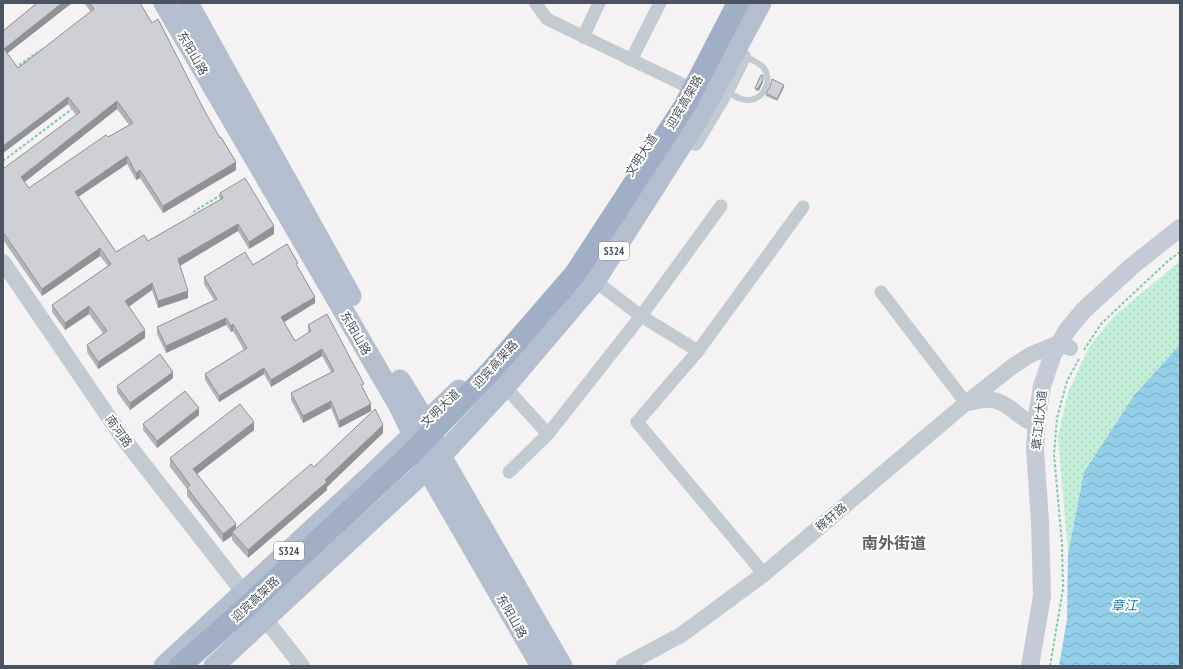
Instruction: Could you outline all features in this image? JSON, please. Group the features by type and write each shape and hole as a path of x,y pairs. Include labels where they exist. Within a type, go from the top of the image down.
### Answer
{"highway":[{"name":"迎宾高架路","path":"180,666 240,613 411,454 490,372 575,274 684,107 738,3"},
{"name":"迎宾高架路","path":"202,666 420,463 499,381 585,282 693,111 751,3"},
{"path":"163,666 207,627"}],"main road":[{"name":"东阳山路","path":"164,3 399,406 420,428"},
{"name":"东阳山路","path":"188,3 353,301 409,397 434,463 541,666"},
{"name":"文明大道","path":"207,627 420,428 483,367 569,267 676,102 726,3"},
{"name":"S324","path":"214,666 266,620 434,463 508,389 598,283 700,116 761,3"},
{"name":"章江北大道","path":"1039,666 1051,598 1049,526 1043,451 1046,417 1053,386 1064,358 1064,345 1068,329 1084,310 1132,266 1180,228"},
{"name":"章江北大道","path":"1030,666 1042,596 1040,522 1035,449 1042,386 1053,354 1077,334 1140,275 1180,242"},
{"name":"东阳山路","path":"434,463 562,666"}],"street":[{"path":"537,3 536,4 547,20 684,85"},
{"path":"583,37 600,3"},
{"path":"631,60 660,3"},
{"path":"698,351 641,316 598,283 708,124 770,3"},
{"path":"509,472 548,434 641,316 721,206"},
{"path":"764,574 637,422 698,351 803,207"},
{"name":"南河路","path":"3,262 123,438 244,593"},
{"path":"881,292 966,403 986,400 997,401 1006,405 1023,418 1037,425"},
{"name":"稼轩路","path":"623,666 681,635 764,574 966,403 1013,366 1030,355 1064,345"},
{"path":"508,389 548,434"},
{"path":"266,620 302,666"}],"lane":[{"path":"726,91 738,98 749,100 759,96 766,87 768,77 764,68 760,64 743,55"}],"path":[{"path":"15,68 46,47"},
{"path":"3,161 73,108"},
{"path":"193,212 224,193"},
{"path":"1050,666 1064,589 1062,543 1054,455 1057,418 1067,381 1084,350 1101,324 1168,261 1180,252"}],"green space":[{"path":"1180,261 1180,345 1135,394 1084,472 1068,554 1058,437 1068,393 1088,349 1113,317"}],"water":[{"name":"章江","path":"1180,345 1180,666 1059,666 1067,619 1068,554 1084,472 1135,394"}],"building":[{"path":"37,3 62,3 4,49 18,68 94,9 90,3 140,3 152,23 158,19 203,108 236,162 163,206 140,170 136,173 127,156 75,192 116,252 144,235 148,241 223,198 220,193 245,178 274,226 249,242 238,224 178,259 188,291 158,301 152,283 125,301 145,330 98,362 87,345 107,331 89,306 65,323 52,305 111,264 100,248 42,289 3,232 3,169 80,112 68,97 3,146 3,31","holes":["117,101 133,123 108,137 106,135 29,188 21,177"]},
{"path":"761,75 763,75 763,80 758,89 755,88"},
{"path":"772,79 784,85 777,99 766,93 770,87"},
{"path":"287,244 298,263 296,264 315,297 281,317 295,341 311,331 308,325 327,314 364,384 361,385 371,404 339,421 331,401 303,416 291,393 334,371 322,349 271,380 264,368 219,396 205,374 247,348 233,324 231,326 226,318 166,346 157,327 217,299 204,277 245,252 253,265"},
{"path":"160,354 173,372 130,403 117,386"},
{"path":"185,391 199,408 157,441 143,424"},
{"path":"240,404 254,422 193,469 236,524 223,534 187,488 190,485 170,458"},
{"path":"375,409 383,425 325,480 327,482 248,550 232,532 311,464 314,467"}],"district":[{"name":"南外街道","path":"894,543"}]}
